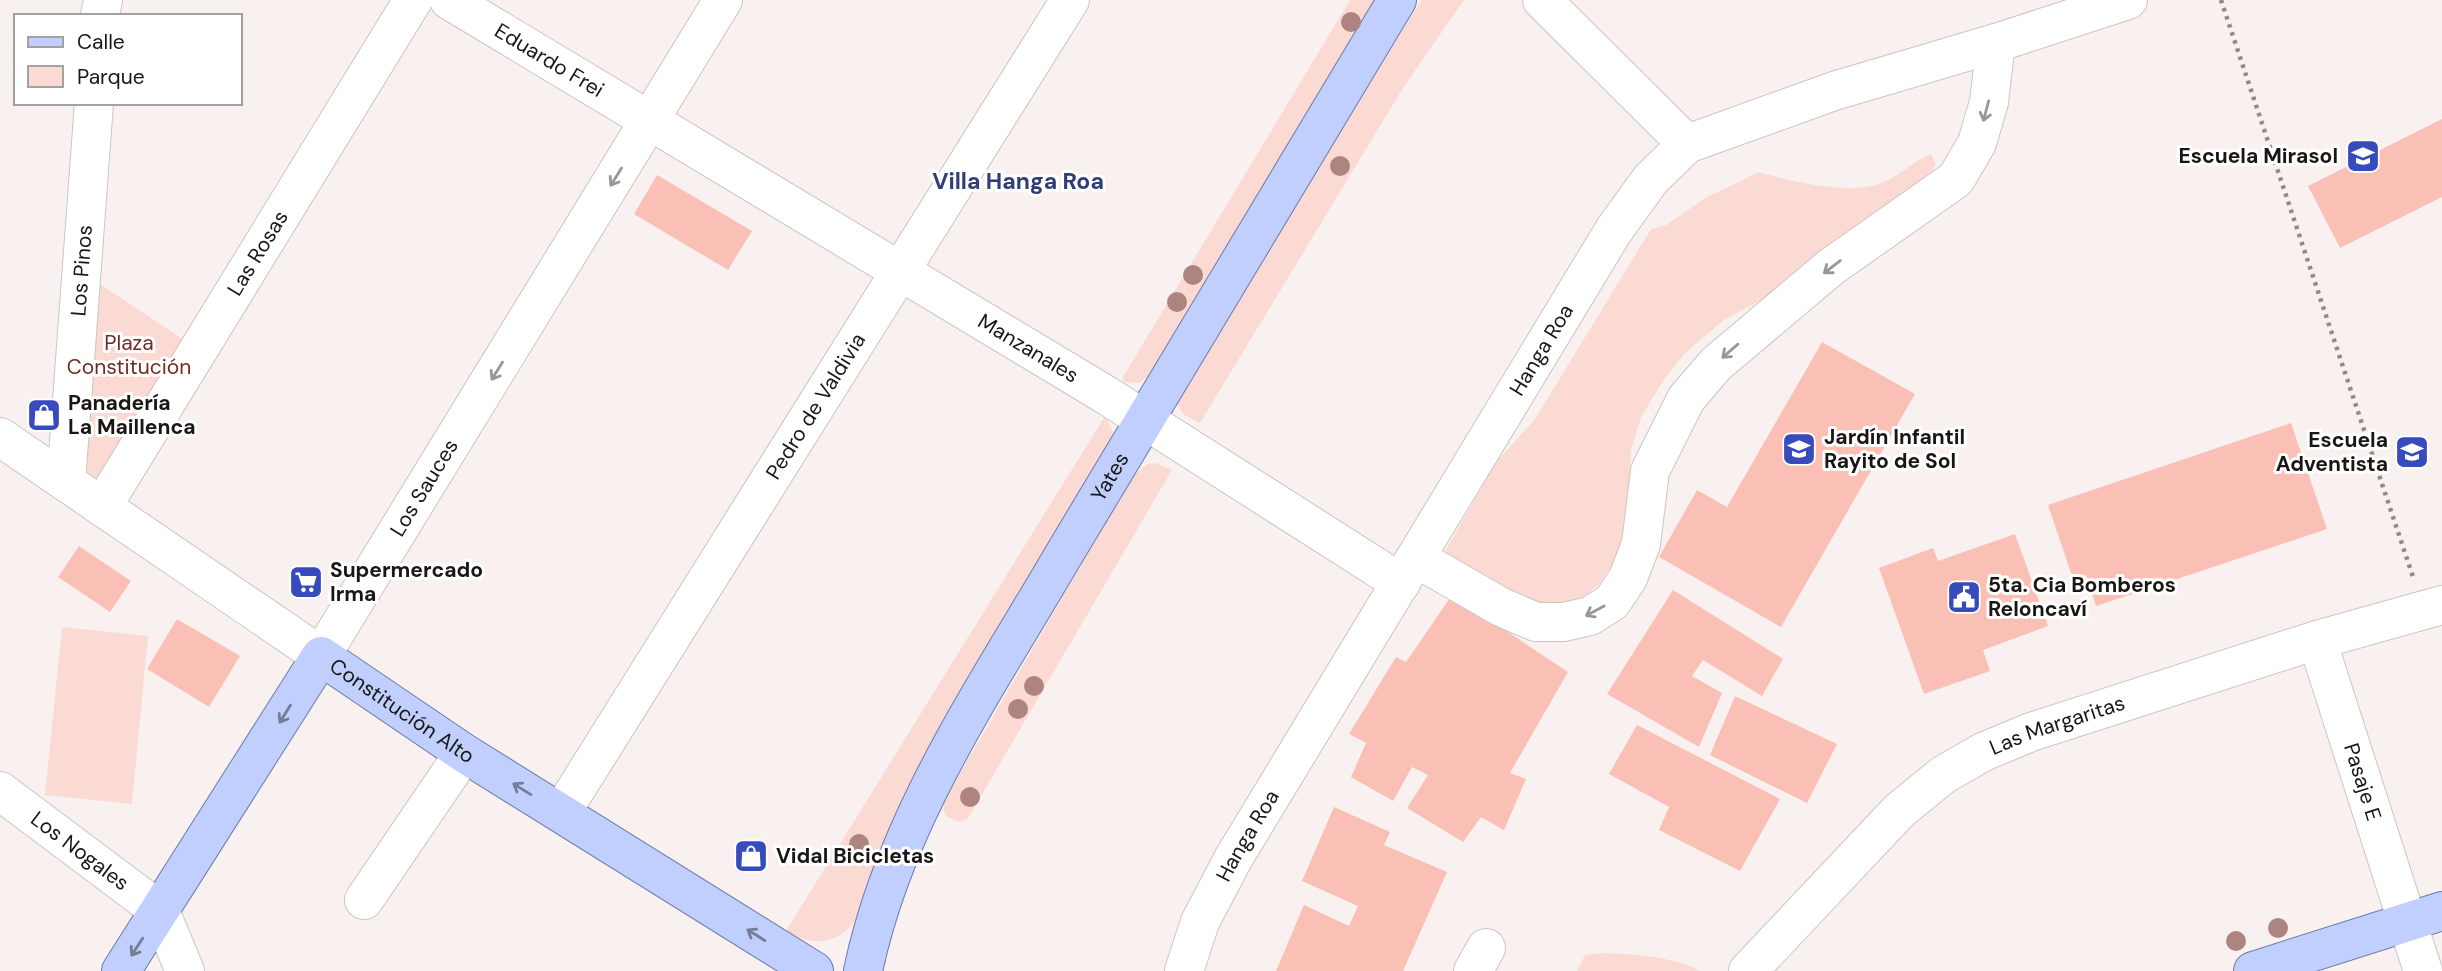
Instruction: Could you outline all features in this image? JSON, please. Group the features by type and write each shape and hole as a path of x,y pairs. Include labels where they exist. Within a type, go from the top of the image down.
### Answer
{"main road":[{"name":"Yates","path":"863,971 872,930 895,861 933,777 1144,419 1397,0"},
{"name":"Constitución Alto","path":"321,656 464,753 814,971"},
{"name":"Los Sauces","path":"121,971 321,656"},
{"path":"2253,971 2442,911"}],"street":[{"name":"Las Rosas","path":"102,507 413,0"},
{"name":"Eduardo Frei","path":"449,0 652,119"},
{"name":"Los Sauces","path":"321,656 723,0"},
{"name":"Pedro de Valdivia","path":"561,813 903,271 1070,0"},
{"path":"1542,0 1687,144"},
{"name":"Hanga Roa","path":"1184,971 1200,922 1233,859 1614,230 1651,179 1687,144 1834,91 1996,43 2120,1"},
{"name":"Manzanales","path":"652,119 1144,419 1408,571 1536,622 1564,622 1590,616 1612,602 1628,578 1639,552 1650,471 1686,399 1716,364 1821,275 1956,179 1977,143 1989,102 1996,43"},
{"name":"Los Pinos","path":"66,482 94,105"},
{"name":"Constitución Alto","path":"0,437 321,656"},
{"name":"Las Margaritas","path":"1748,971 1861,848 1943,775 1983,752 2031,732 2317,640 2433,608"},
{"name":"Pasaje E","path":"2317,640 2423,971"},
{"path":"364,900 464,753"},
{"name":"Los Nogales","path":"0,791 160,911"},
{"path":"160,911 185,971"}],"path":[{"path":"2221,0 2433,608"}],"green space":[{"path":"1350,0 1378,0 1147,377 1139,383 1124,382 1123,377"},
{"path":"1421,0 1464,0 1403,88 1200,423 1184,415 1176,402"},
{"path":"1931,154 1936,165 1926,181 1793,283 1724,320 1685,353 1663,381 1641,417 1631,451 1628,519 1614,563 1600,583 1581,599 1541,612 1442,557 1496,462 1535,419 1651,229 1666,225 1707,197 1759,172 1819,186 1866,187 1886,181"},
{"name":"Plaza Constitución","path":"92,279 186,341 105,483 77,466"},
{"path":"1105,416 1115,435 858,916 843,933 826,940 806,940 786,931"},
{"path":"1156,463 1172,470 968,818 959,822 946,816 943,809 945,799 1133,476 1147,464"},
{"path":"62,627 148,636 132,804 45,795"},
{"path":"1602,953 1665,959 1700,971 1577,971 1585,955"}],"building":[{"path":"2442,119 2442,197 2340,248 2308,186"},
{"path":"657,175 752,231 728,270 634,214"},
{"path":"1822,342 1915,394 1781,627 1659,557 1697,490 1727,507"},
{"path":"2291,423 2327,529 2096,606 2086,575 2073,579 2048,505"},
{"name":"5ta. Cia Bomberos Reloncaví","path":"2015,534 2048,626 1983,650 1990,671 1924,694 1879,568 1933,548 1938,561"},
{"path":"79,546 131,581 110,612 58,577"},
{"path":"1673,590 1783,659 1762,696 1703,660 1692,676 1722,693 1699,747 1607,694"},
{"path":"1452,595 1568,672 1510,773 1526,779 1504,830 1481,817 1463,842 1407,808 1428,775 1412,767 1393,801 1351,777 1366,743 1349,734 1396,657 1406,662"},
{"path":"177,619 240,656 209,707 147,669"},
{"path":"1735,696 1837,744 1807,803 1710,755"},
{"path":"1637,725 1780,799 1740,871 1659,830 1669,807 1609,774"},
{"path":"1334,807 1390,832 1384,845 1447,872 1403,971 1276,971 1304,905 1349,926 1358,906 1302,881"}],"place":[{"name":"Escuela Mirasol","path":"2363,156"},
{"name":"Panadería La Maillenca","path":"44,415"},
{"name":"Jardín Infantil Rayito de Sol","path":"1799,449"},
{"name":"Escuela Adventista","path":"2412,452"},
{"name":"Supermercado Irma","path":"306,582"},
{"name":"5ta. Cia Bomberos Reloncaví","path":"1964,597"},
{"name":"Vidal Bicicletas","path":"751,856"}],"district":[{"name":"Villa Hanga Roa","path":"1018,181"}]}
